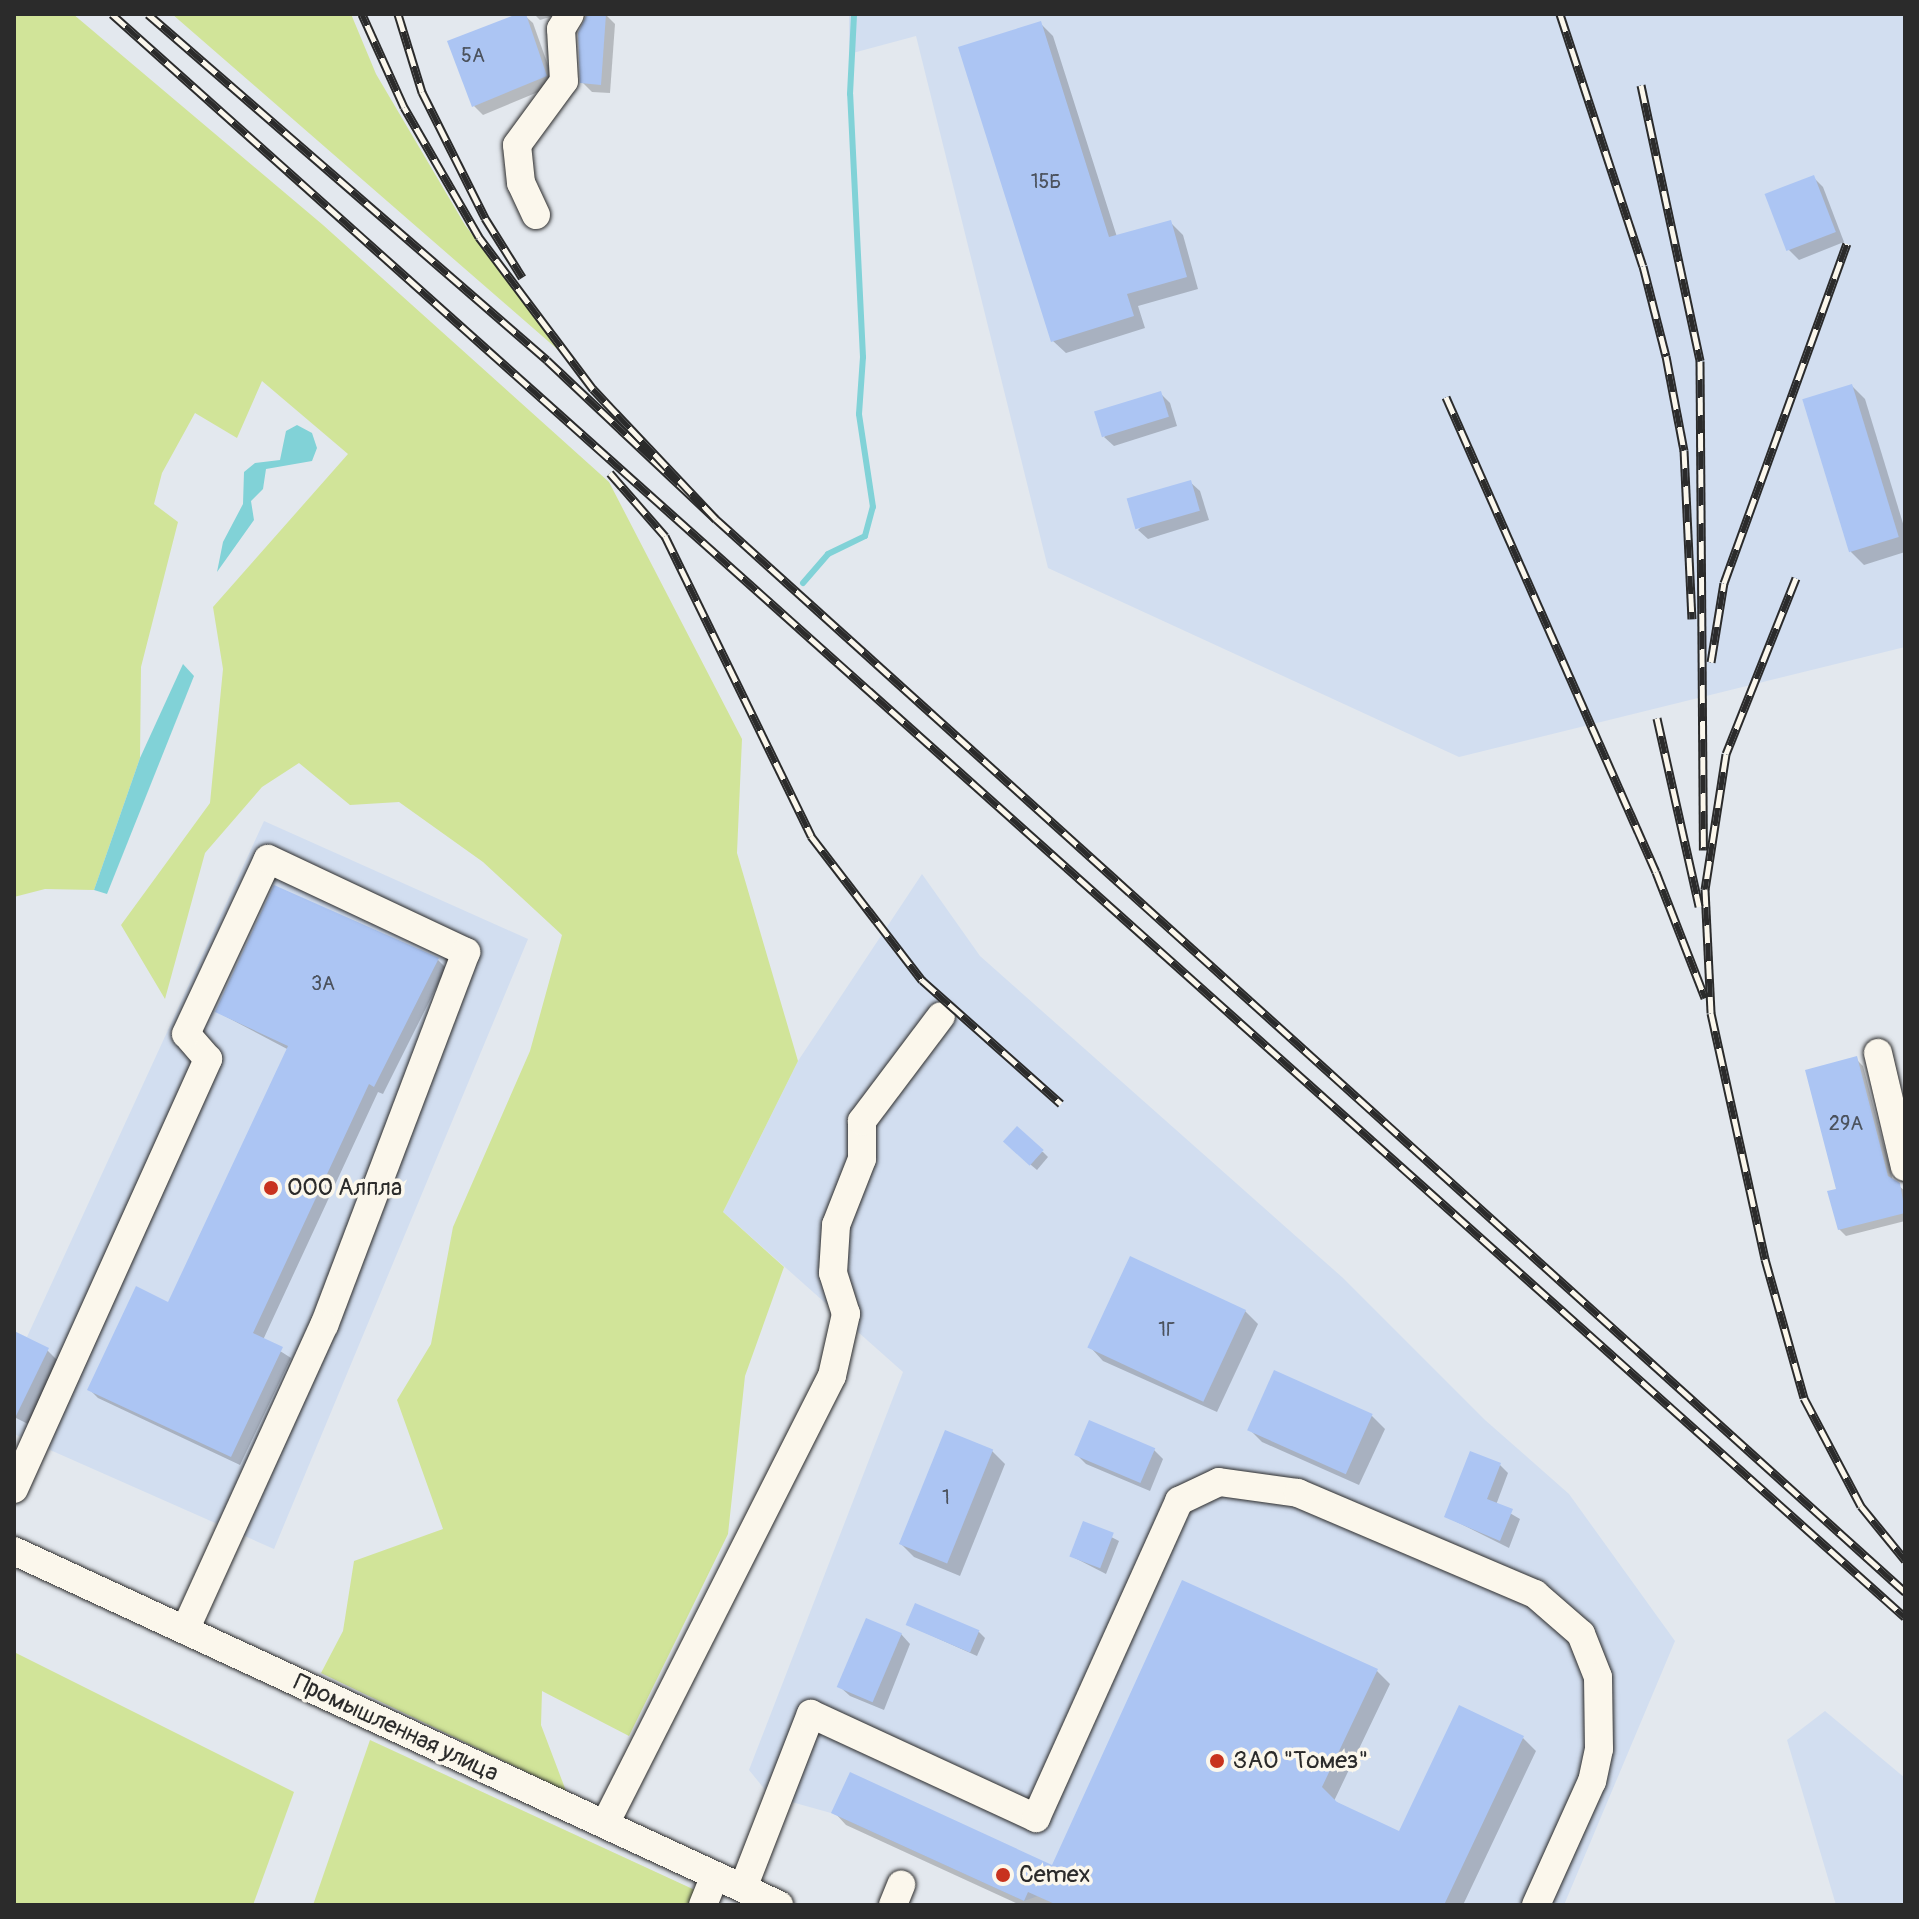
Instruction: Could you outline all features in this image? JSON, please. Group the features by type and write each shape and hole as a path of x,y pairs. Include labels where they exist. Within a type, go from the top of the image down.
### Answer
{"street":[{"path":"536,215 521,183 517,145 564,81 561,29 570,14"},
{"path":"14,1489 208,1059 186,1034 268,859 466,952 324,1325 185,1630"},
{"path":"605,1824 832,1376 846,1314 833,1273 836,1225 862,1159 862,1121 941,1016"},
{"path":"1878,1053 1905,1167"},
{"path":"743,1888 811,1714 1036,1818 1179,1501 1219,1482 1298,1493 1535,1594 1581,1634 1598,1677 1599,1749 1592,1781 1536,1905"},
{"name":"Промышленная улица","path":"14,1551 779,1905"},
{"path":"703,1905 715,1876"}],"shaded area":[{"path":"849,14 1905,14 1905,647 1459,757 1048,568 916,36 849,54"},
{"path":"264,821 528,939 274,1549 14,1434 14,1331 27,1337"},
{"path":"922,874 980,956 1343,1278 1485,1420 1569,1494 1675,1641 1564,1905 1057,1905 1038,1896 1024,1901 831,1813 770,1796 749,1770 903,1372 723,1212 798,1061"},
{"path":"1825,1711 1905,1778 1905,1905 1836,1905 1787,1740"}],"green space":[{"path":"14,14 73,14 323,225 609,482 742,739 737,853 798,1061 723,1212 784,1267 745,1376 728,1534 629,1736 542,1691 541,1725 566,1791 321,1673 343,1631 354,1561 443,1529 397,1400 431,1344 453,1227 530,1051 562,935 483,862 399,802 350,805 299,763 262,787 205,853 165,999 121,925 210,803 223,669 213,607 348,454 262,381 237,438 195,413 162,473 154,504 178,522 141,667 140,758 94,890 45,889 14,897"},
{"path":"172,14 351,14 376,74 465,225 564,355"},
{"path":"14,1652 294,1792 253,1905 14,1905"},
{"path":"370,1740 697,1891 698,1905 313,1905"}],"water":[{"path":"297,425 312,433 317,448 312,461 266,469 263,489 251,501 254,520 217,572 223,542 243,504 244,472 255,463 280,460 286,431"},
{"path":"183,664 194,676 107,894 94,890 140,758"}],"building":[{"path":"517,14 526,14 547,76 472,107 447,41"},
{"path":"587,14 606,14 601,85 580,83 578,33"},
{"path":"1041,21 1109,237 1171,220 1187,277 1127,294 1134,316 1051,342 958,47"},
{"path":"1814,175 1836,232 1786,251 1765,194"},
{"path":"1852,384 1899,537 1849,552 1802,399"},
{"path":"1161,391 1169,417 1102,437 1094,411"},
{"path":"1191,480 1200,511 1135,529 1127,498"},
{"name":"ООО Алпла","path":"274,885 439,958 374,1087 369,1084 253,1333 283,1347 231,1457 87,1390 136,1286 168,1302 288,1046 215,1012"},
{"path":"1857,1056 1888,1176 1900,1183 1905,1213 1838,1230 1827,1191 1836,1189 1805,1070"},
{"path":"1017,1126 1044,1150 1030,1166 1003,1142"},
{"path":"1130,1256 1246,1310 1203,1402 1087,1348"},
{"path":"14,1331 49,1348 14,1420"},
{"path":"1274,1370 1373,1414 1346,1474 1247,1430"},
{"path":"1089,1420 1155,1448 1140,1483 1074,1455"},
{"path":"945,1430 993,1449 947,1564 899,1544"},
{"path":"1470,1451 1501,1463 1487,1499 1513,1509 1500,1541 1444,1517"},
{"path":"1083,1521 1114,1533 1100,1568 1069,1556"},
{"name":"ЗАО \"Томез\"","path":"1182,1580 1378,1669 1322,1787 1337,1802 1399,1831 1459,1705 1524,1736 1444,1905 1057,1905 1028,1892 1024,1901 831,1813 850,1772 1052,1865"},
{"path":"915,1603 979,1630 970,1652 906,1625"},
{"path":"866,1618 902,1633 873,1702 837,1687"}],"waterway":[{"path":"803,583 828,554 865,536 873,507 859,414 863,357 850,94 854,14"}],"railway":[{"path":"112,14 1905,1617"},
{"path":"148,14 547,360 716,519 593,389 479,237 404,107 362,14"},
{"path":"398,14 422,92 485,218 522,277"},
{"path":"1560,14 1643,266 1666,356 1684,450 1692,619"},
{"path":"1641,85 1700,361 1703,850"},
{"path":"1711,662 1724,583 1847,244"},
{"path":"1446,397 1656,872 1705,998"},
{"path":"610,473 665,536 811,836 922,980 1061,1104"},
{"path":"716,519 1905,1592"},
{"path":"1796,578 1726,754 1705,889 1711,1013 1765,1259 1804,1398 1861,1506 1905,1560"},
{"path":"1657,718 1699,906"}],"place":[{"name":"ООО Алпла","path":"271,1188"},
{"name":"ЗАО \"Томез\"","path":"1217,1761"},
{"name":"Cemex","path":"1003,1875"}]}
